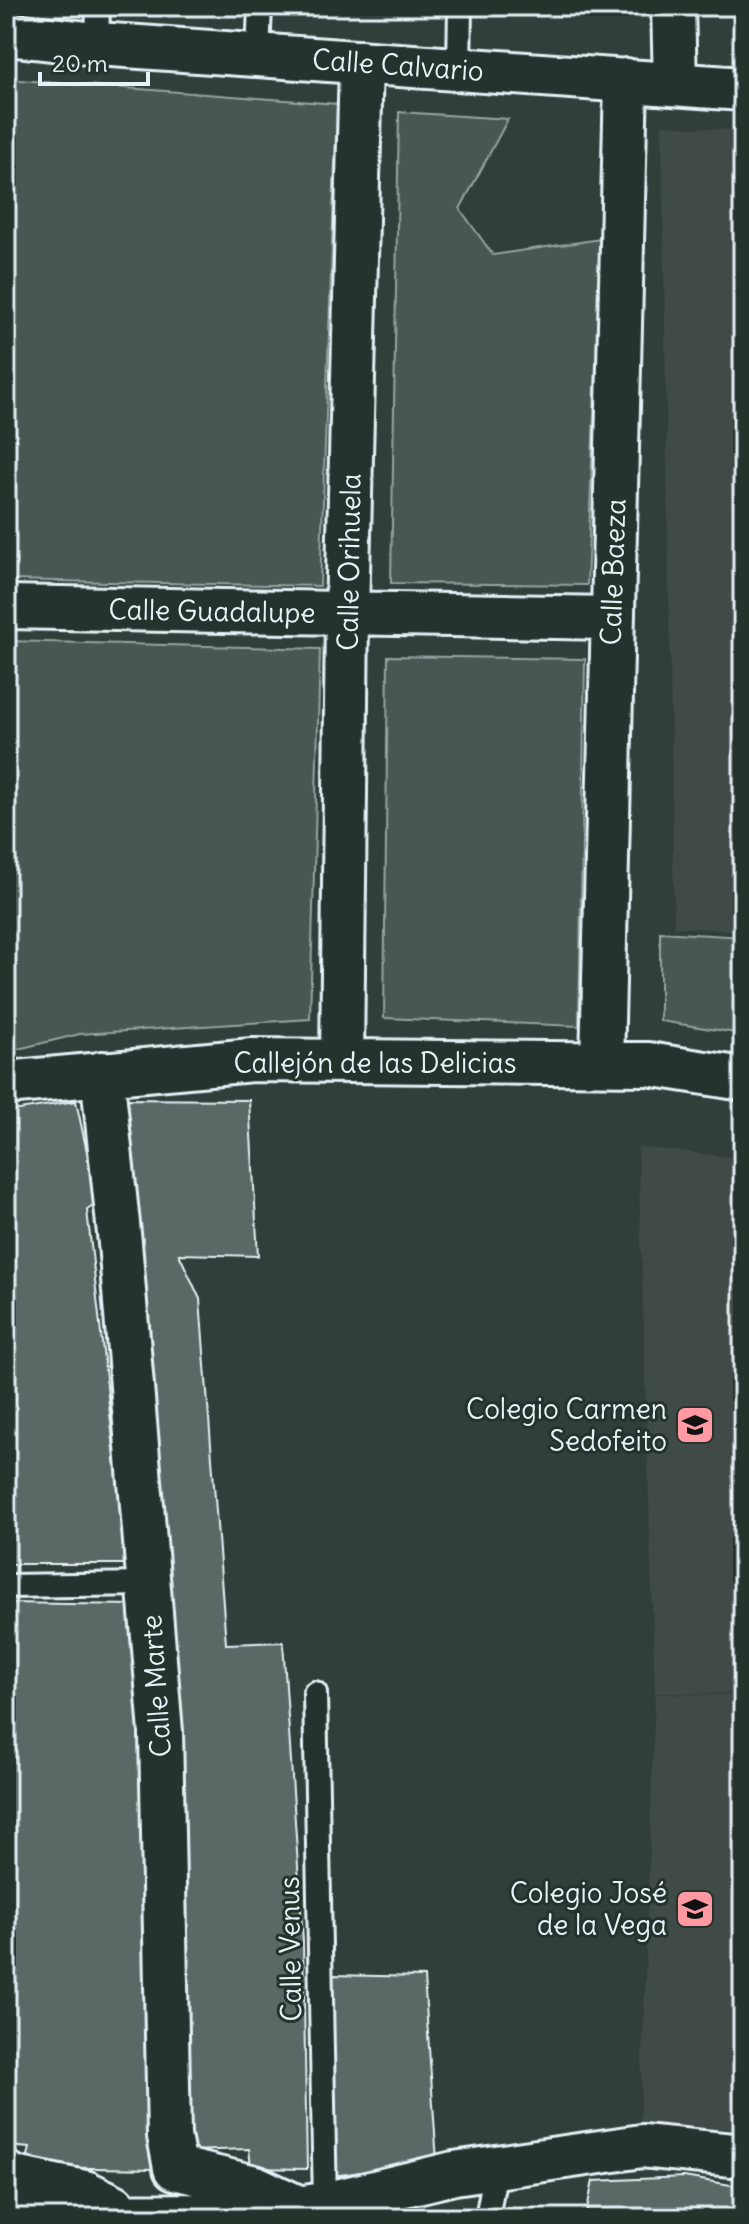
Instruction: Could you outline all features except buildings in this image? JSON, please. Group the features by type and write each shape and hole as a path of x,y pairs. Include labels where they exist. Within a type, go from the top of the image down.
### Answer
{"street":[{"path":"673,6 675,84"},
{"name":"Calle Calvario","path":"6,34 97,25 258,55 743,89"},
{"name":"Calle Orihuela","path":"342,1061 347,614 361,62"},
{"name":"Calle Baeza","path":"602,1063 626,80"},
{"name":"Calle Guadalupe","path":"6,607 611,618"},
{"name":"Callejón de las Delicias","path":"6,1083 252,1060 648,1064 743,1079"},
{"name":"Calle Marte","path":"102,1073 161,1732 169,2136 175,2168 255,2187 312,2206"},
{"path":"6,2216 247,2215 312,2206 454,2173 642,2146 743,2156"},
{"path":"6,2173 15,2178 85,2192 110,2202 120,2214"}],"lane":[{"path":"258,55 260,6"},
{"path":"459,69 460,6"},
{"path":"6,1586 149,1584"},
{"name":"Calle Venus","path":"312,2206 315,1693"},
{"path":"487,2218 496,2168"}],"shaded area":[{"path":"6,79 337,104 320,586 6,580"},
{"path":"399,112 508,119 460,209 493,255 601,239 587,585 391,583"},
{"path":"662,125 743,131 743,931 674,927"},
{"path":"6,641 320,649 310,1019 80,1034 10,1051"},
{"path":"388,656 585,659 579,1026 384,1018"},
{"path":"660,932 743,937 743,1034 660,1021"},
{"name":"Colegio Carmen Sedofeito","path":"638,1147 743,1158 743,1694 655,1693"},
{"name":"Colegio José de la Vega","path":"655,1694 743,1695 743,2130 640,2122"}],"place":[{"name":"Colegio Carmen Sedofeito","path":"695,1425"},
{"name":"Colegio José de la Vega","path":"695,1909"}]}
